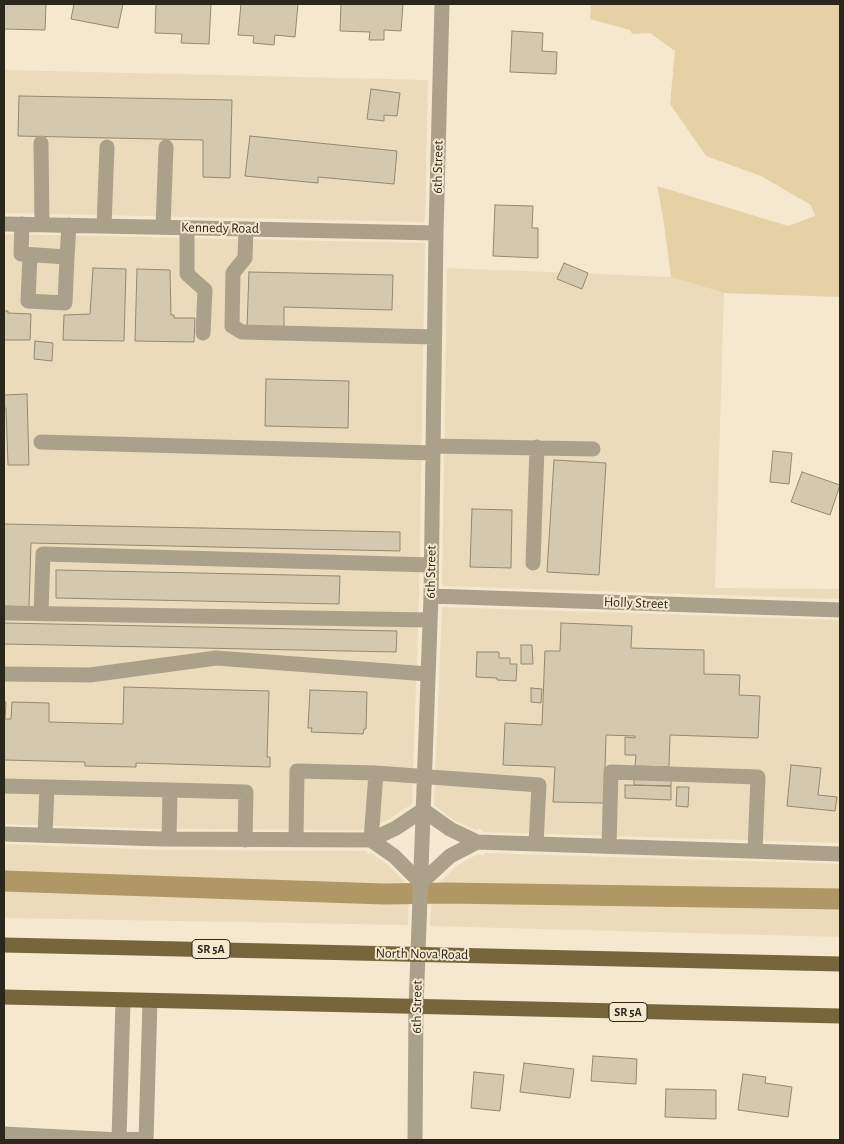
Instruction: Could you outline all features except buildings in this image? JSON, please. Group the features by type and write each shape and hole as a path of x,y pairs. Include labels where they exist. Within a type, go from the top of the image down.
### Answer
{"main road":[{"name":"North Nova Road","path":"4,945 840,964"},
{"name":"SR 5A","path":"4,997 840,1016"}],"street":[{"name":"6th Street","path":"415,1140 416,1007 431,596 434,337 442,4"},
{"path":"41,143 42,225"},
{"path":"104,226 107,147"},
{"path":"163,227 166,147"},
{"name":"Kennedy Road","path":"4,224 436,233"},
{"path":"22,224 21,254 67,257"},
{"path":"30,255 28,301 65,303 69,225"},
{"path":"187,228 187,274 205,290 203,333"},
{"path":"246,229 245,258 233,273 232,326 242,332 434,337"},
{"path":"41,442 433,449 537,447 593,449"},
{"path":"533,563 537,447"},
{"path":"41,613 43,554 431,565"},
{"name":"Holly Street","path":"431,596 840,610"},
{"path":"4,613 430,620"},
{"path":"4,674 90,675 216,658 428,674"},
{"path":"296,840 297,771 376,773 539,785 536,844"},
{"path":"609,846 611,772 758,776 755,851"},
{"path":"371,840 376,773"},
{"path":"4,786 246,792 245,840"},
{"path":"45,835 47,787"},
{"path":"169,839 170,790"},
{"path":"4,834 169,839 371,840 396,828 423,810 450,829 477,842 840,854"},
{"path":"371,840 394,856 421,883 450,856 477,842"},
{"path":"119,1140 123,1000"},
{"path":"4,1134 146,1140 150,1001"}],"shaded area":[{"path":"591,4 840,4 840,297 724,293 671,277 657,186 788,226 815,216 811,205 761,176 706,156 670,104 675,51 650,33 632,34 630,30 590,19"},
{"path":"4,70 428,80 425,222 4,213"},
{"path":"4,234 425,243 419,595 412,804 389,819 371,828 367,826 364,830 161,829 4,824"},
{"path":"447,268 671,277 724,293 715,588 840,589 840,599 442,586"},
{"path":"442,607 840,620 840,843 483,832 480,828 476,830 455,821 434,805"},
{"path":"4,844 163,850 365,851 367,854 371,853 387,864 409,886 408,925 4,918"},
{"path":"485,853 840,864 840,937 430,926 432,889 458,865 478,854 483,856"}],"waterway":[{"path":"4,881 384,894 447,893 840,899"}]}
